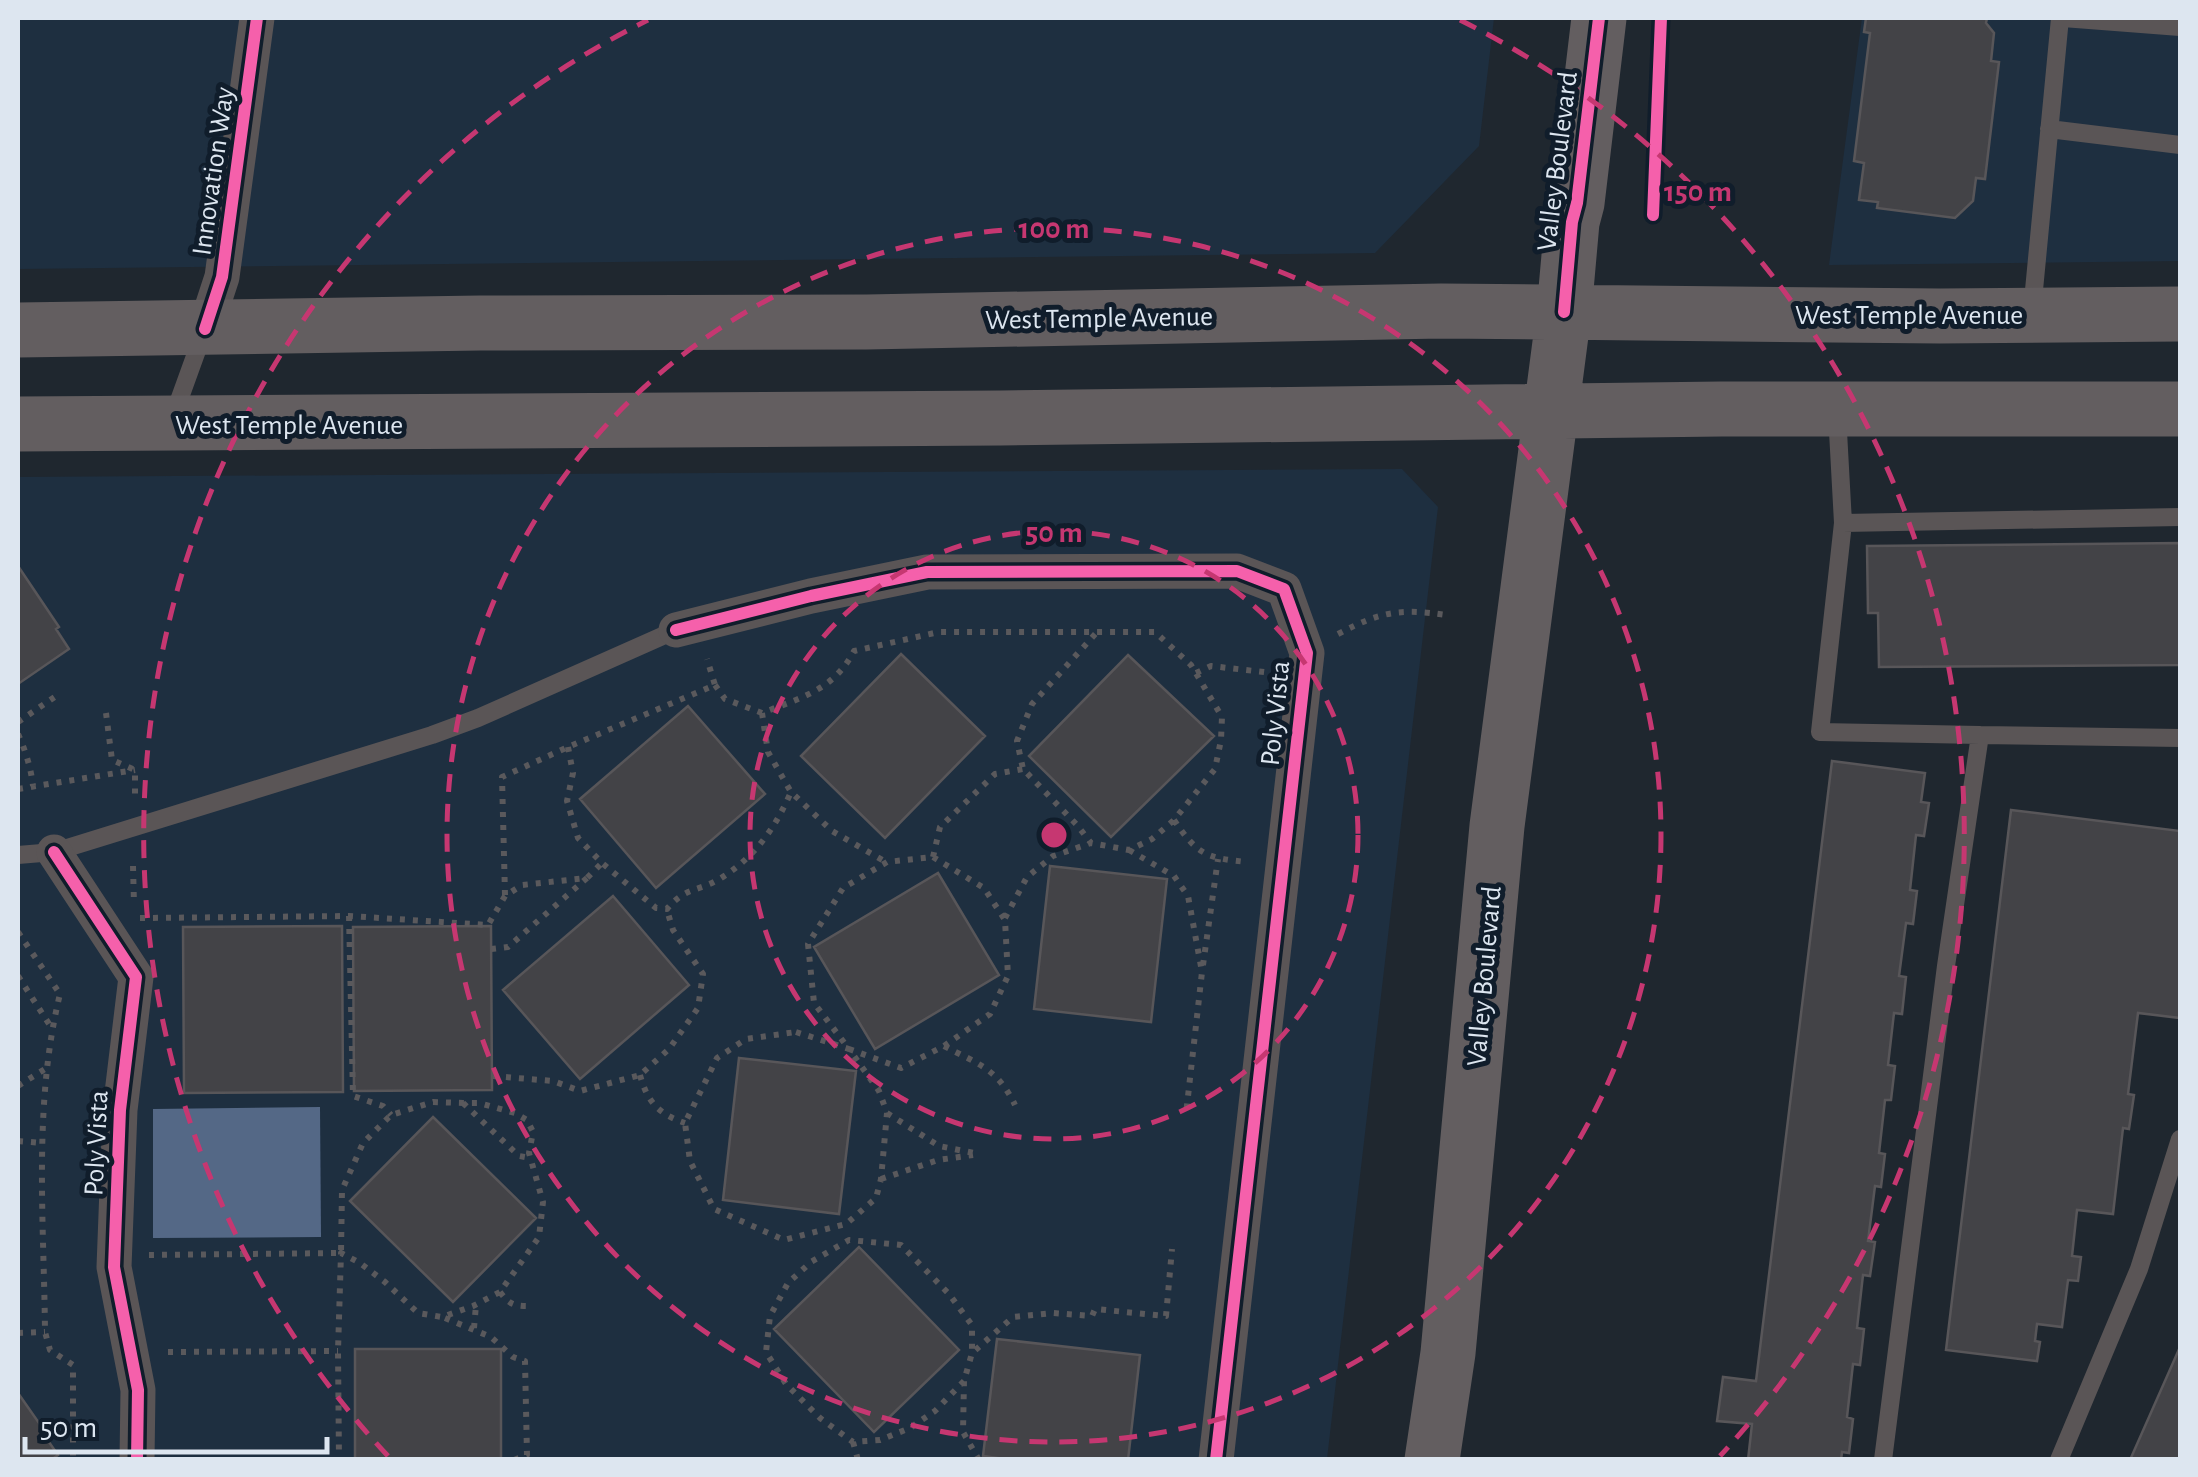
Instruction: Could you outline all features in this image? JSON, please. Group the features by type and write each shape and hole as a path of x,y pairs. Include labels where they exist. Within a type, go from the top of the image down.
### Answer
{"main road":[{"name":"Valley Boulevard","path":"1432,1460 1448,1353 1497,826 1599,18"},
{"name":"West Temple Avenue","path":"18,330 1421,312 2180,314"},
{"name":"West Temple Avenue","path":"18,424 962,419 1720,409 2180,409"}],"street":[{"name":"Innovation Way","path":"205,328 222,277 258,18"},
{"name":"Poly Vista","path":"687,627 927,572 1238,572 1284,589 1307,653 1216,1460"},
{"name":"Poly Vista","path":"54,852 136,977 120,1110 114,1267 138,1390 138,1460"}],"lane":[{"path":"2031,315 2062,18 2180,27"},
{"path":"2049,129 2180,145"},
{"path":"170,424 205,328"},
{"path":"1836,410 1843,522 1820,732 2180,738"},
{"path":"1843,522 2180,517"},
{"name":"Poly Vista","path":"18,854 54,852 432,735 687,627"},
{"path":"1883,1460 1946,966 1980,735"},
{"path":"2059,1460 2139,1269 2180,1140"}],"path":[{"path":"1196,674 1211,666 1275,673 1368,618 1415,610 1446,615"},
{"path":"687,627 715,686 725,698 762,714 813,693 844,670 854,651 939,632 1155,632 1191,665 1222,717 1221,740 1215,769 1174,820 1129,850"},
{"path":"1090,843 1022,769 1016,742 1032,704 1098,631"},
{"path":"505,896 502,777 715,686"},
{"path":"18,722 59,694"},
{"path":"106,714 112,760 135,770"},
{"path":"762,714 768,752 791,792 832,830 887,862"},
{"path":"18,734 33,786"},
{"path":"568,746 574,773 567,801 578,838 656,908 666,909"},
{"path":"933,857 940,827 995,774 1022,769"},
{"path":"18,789 135,770"},
{"path":"134,802 135,770"},
{"path":"666,909 678,895 719,879 750,855 777,824 791,792"},
{"path":"1174,820 1193,847 1218,859 1282,868"},
{"path":"1005,920 1027,878 1053,856 1090,843 1129,850 1174,876 1188,896 1202,972"},
{"path":"933,857 887,862 843,888 808,944 814,1002 850,1048 878,1090 887,1113 876,1198 846,1224 784,1240 714,1209 690,1161 685,1124 717,1058 746,1039 796,1032 850,1048 900,1068 944,1046 990,1014 1008,976 1005,920 984,888 933,857"},
{"path":"1186,1114 1218,859"},
{"path":"490,948 508,948 602,863"},
{"path":"133,866 134,918 142,932"},
{"path":"134,918 349,916 488,925 505,896 522,884 587,878"},
{"path":"494,1076 553,1081 580,1092 640,1075 669,1049 698,1008 703,974 674,930 666,909"},
{"path":"349,916 353,1096 383,1106 391,1116"},
{"path":"18,932 60,994 46,1068 45,1332 50,1350 73,1365 73,1460"},
{"path":"18,976 52,1028"},
{"path":"944,1046 992,1070 1015,1105"},
{"path":"18,1086 46,1068"},
{"path":"640,1075 646,1098 685,1124"},
{"path":"339,1460 342,1190 362,1143 391,1116 433,1102 492,1106 515,1113 526,1120 533,1132 528,1153 543,1202 539,1236 500,1292 442,1317"},
{"path":"463,1103 520,1156 531,1158"},
{"path":"488,1126 492,1106"},
{"path":"881,1179 938,1160 979,1154 939,1146 887,1113"},
{"path":"18,1141 43,1143"},
{"path":"858,1460 853,1442 820,1418 786,1384 766,1352 770,1316 788,1283 811,1262 850,1240 900,1246 949,1294 972,1325 972,1353 964,1381 963,1432 979,1460"},
{"path":"972,1353 1014,1317 1052,1313 1092,1316 1095,1309 1166,1316 1172,1249"},
{"path":"138,1255 340,1252 372,1272 418,1313 474,1328 525,1361 526,1455 514,1460"},
{"path":"500,1292 508,1303 527,1306"},
{"path":"474,1328 476,1304"},
{"path":"18,1333 45,1332"},
{"path":"164,1341 166,1352 338,1351"},
{"path":"853,1442 880,1440 910,1428 936,1410 964,1381"}],"shaded area":[{"path":"18,18 1494,18 1479,146 1375,253 18,269"},
{"path":"1862,18 2180,18 2180,261 1829,265"},
{"path":"1402,469 1438,507 1327,1459 18,1459 18,477"},
{"path":"320,1107 321,1237 153,1238 153,1109"}],"building":[{"path":"1866,18 1987,18 1986,23 1994,33 1991,61 1999,62 1985,179 1976,178 1973,201 1955,218 1877,208 1878,202 1859,200 1864,163 1854,161 1870,33 1864,32"},
{"path":"2180,543 2180,665 1879,667 1878,613 1868,613 1867,546"},
{"path":"18,566 69,649 18,684"},
{"path":"901,654 985,736 885,838 801,756"},
{"path":"1128,655 1214,736 1111,837 1029,756"},
{"path":"688,706 765,794 656,888 580,799"},
{"path":"1832,761 1925,773 1921,802 1929,803 1924,836 1916,835 1910,890 1917,891 1913,924 1906,923 1899,976 1906,977 1902,1014 1894,1013 1888,1065 1895,1066 1891,1100 1885,1100 1879,1153 1885,1154 1881,1187 1875,1186 1868,1241 1875,1242 1870,1276 1863,1275 1857,1328 1864,1329 1860,1365 1853,1364 1847,1417 1853,1419 1849,1453 1842,1452 1841,1460 1748,1460 1752,1424 1717,1421 1723,1377 1756,1381"},
{"path":"2011,810 2180,831 2180,1018 2138,1013 2128,1094 2134,1095 2129,1129 2123,1128 2113,1214 2077,1210 2072,1256 2081,1257 2078,1281 2068,1280 2062,1327 2037,1324 2037,1361 1946,1350"},
{"path":"1050,866 1167,879 1151,1022 1034,1009"},
{"path":"938,873 999,975 875,1049 814,947"},
{"path":"613,896 689,985 580,1079 503,990"},
{"path":"342,926 343,1092 184,1093 183,927"},
{"path":"491,926 492,1090 354,1091 353,927"},
{"path":"739,1058 856,1071 839,1214 723,1200"},
{"path":"433,1117 536,1218 453,1302 350,1201"},
{"path":"859,1247 959,1350 874,1432 774,1329"},
{"path":"997,1339 1140,1355 1128,1460 1012,1460 983,1456"},
{"path":"2180,1347 2180,1460 2130,1460"},
{"path":"355,1349 501,1349 501,1460 355,1460"},
{"path":"18,1393 58,1455 51,1460 18,1460"}],"cycle path":[{"path":"205,329 222,277 257,18"},
{"path":"1564,312 1599,18"},
{"path":"1653,215 1661,18"},
{"path":"676,630 927,572 1237,571 1284,589 1307,653 1216,1460"},
{"path":"54,852 136,977 120,1110 114,1267 138,1390 137,1460"}]}
